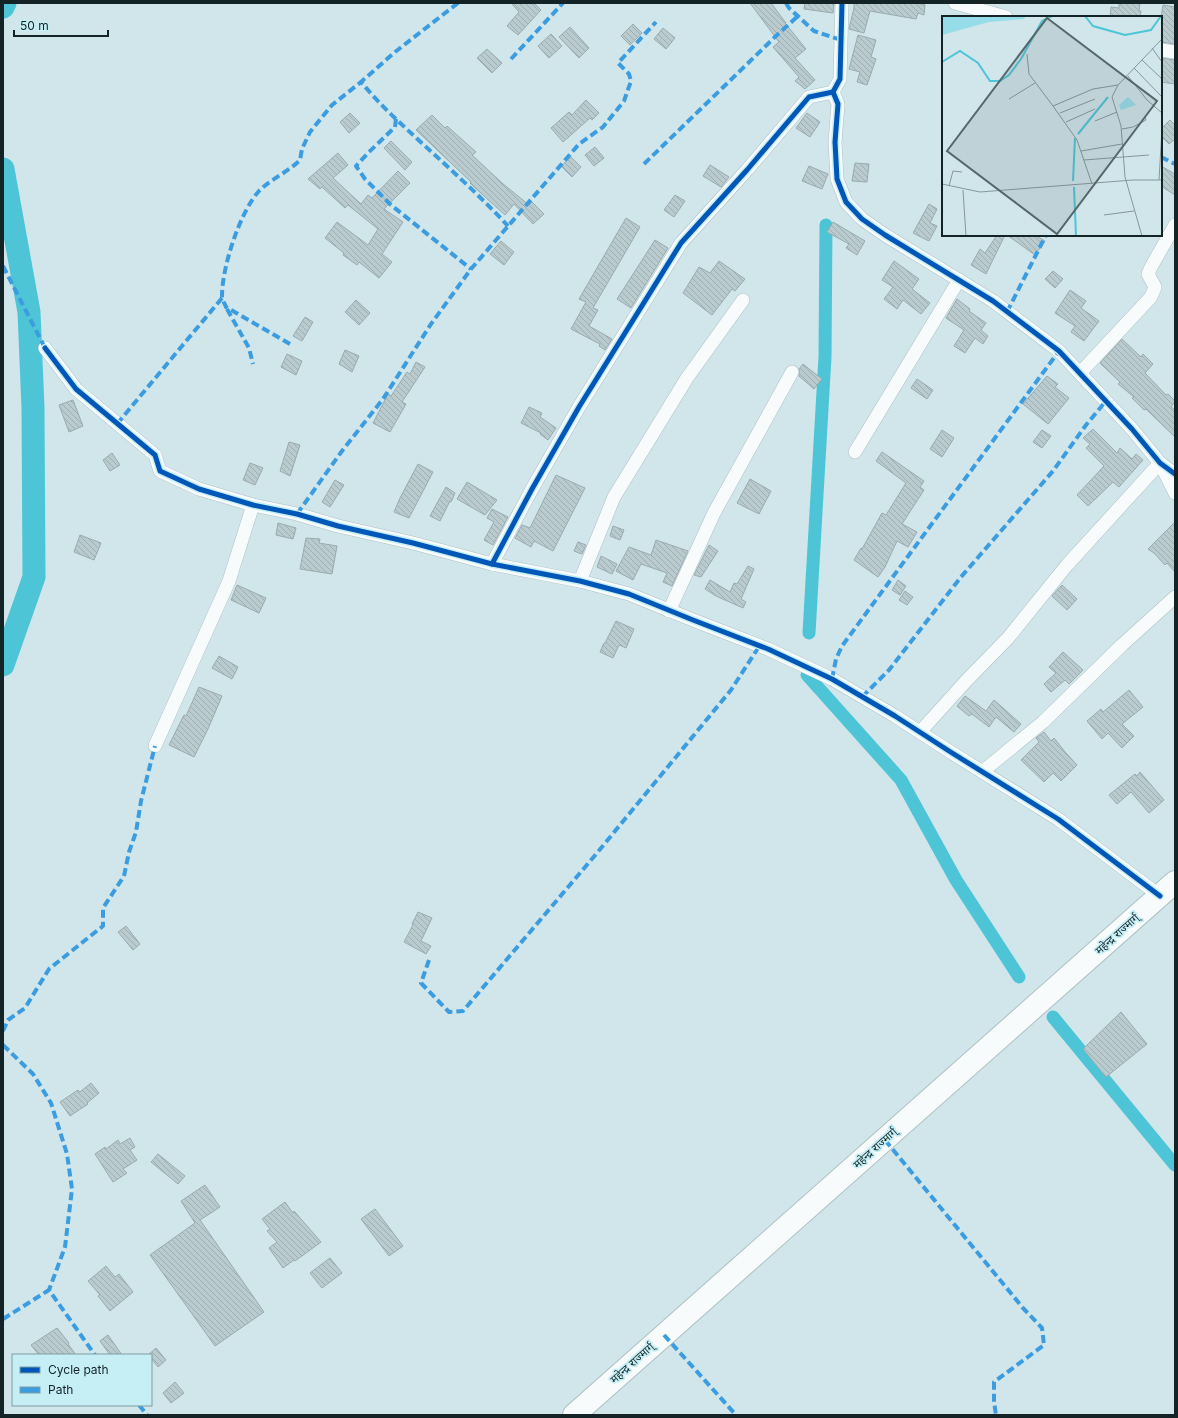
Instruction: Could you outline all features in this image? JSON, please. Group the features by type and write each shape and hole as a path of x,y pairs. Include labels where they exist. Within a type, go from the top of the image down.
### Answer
{"highway":[{"name":"महेन्द्र राज्मार्ग्","path":"574,1415 1167,889"}],"street":[{"path":"492,564 528,496 579,407 681,243 747,170 809,97 833,92 840,79 842,3"},
{"path":"955,3 1002,16"},
{"path":"1162,50 1175,52"},
{"path":"833,92 838,104 835,142 837,179 846,202 862,219 879,231 993,301 1059,351 1080,372 1160,463 1175,474"},
{"path":"1080,372 1151,297 1155,287 1148,274 1175,225"},
{"path":"854,452 959,280"},
{"path":"580,582 614,497 687,378 743,300"},
{"path":"45,348 76,389 155,455 160,471 199,488 253,505 297,514 338,526 413,543 492,564 580,582 629,594 669,611 768,648 825,676 895,716 1167,889"},
{"path":"669,611 714,513 792,372"},
{"path":"1160,463 1175,493"},
{"path":"920,732 966,681 1008,638 1068,565 1160,463"},
{"path":"155,746 229,581 253,505"},
{"path":"982,772 1043,722 1116,650 1175,597"}],"building":[{"path":"511,3 534,3 541,10 518,35 507,26 519,12"},
{"path":"750,3 771,3 806,49 795,58 815,80 805,89 795,81 799,77 773,47 779,42"},
{"path":"805,3 834,3 833,13 804,9"},
{"path":"854,3 917,3 925,5 924,15 918,13 916,19 870,11 864,33 849,29"},
{"path":"1119,3 1140,3 1140,16 1110,16 1111,7 1119,8"},
{"path":"1163,5 1175,7 1175,44 1162,42 1161,16"},
{"path":"633,24 642,33 630,45 621,36"},
{"path":"570,27 589,48 579,58 559,37"},
{"path":"663,28 675,38 666,49 654,39"},
{"path":"551,34 562,46 549,58 538,46"},
{"path":"858,35 876,40 871,57 876,59 867,85 857,82 860,72 849,69"},
{"path":"487,49 502,63 492,73 477,58"},
{"path":"1162,58 1175,60 1175,84 1162,82"},
{"path":"586,100 599,113 592,120 590,118 563,142 551,128 569,112 572,115"},
{"path":"350,113 360,123 349,133 340,122"},
{"path":"807,113 820,122 810,137 796,128"},
{"path":"432,115 445,128 447,126 476,152 472,155 502,183 529,205 532,202 544,214 533,224 514,204 505,215 416,130"},
{"path":"1170,120 1175,125 1175,139 1169,144 1162,137 1162,128"},
{"path":"391,141 412,162 405,170 384,148"},
{"path":"595,147 604,158 594,166 585,155"},
{"path":"338,153 348,165 333,178 361,204 368,195 372,198 398,171 410,183 384,209 403,222 382,254 392,262 379,278 359,262 357,265 343,255 344,253 325,238 337,222 368,245 378,229 348,205 345,208 322,187 320,189 308,179"},
{"path":"571,157 581,167 572,177 561,166"},
{"path":"855,163 869,164 867,182 852,181"},
{"path":"710,165 729,177 721,187 703,176"},
{"path":"809,166 828,174 822,189 802,181"},
{"path":"1162,167 1175,174 1175,195 1162,187"},
{"path":"675,195 685,201 674,217 664,210"},
{"path":"929,204 937,209 930,223 937,226 929,241 913,233"},
{"path":"626,218 640,227 593,308 598,310 589,326 612,339 605,350 599,346 600,344 571,329 586,302 579,299"},
{"path":"833,222 865,241 857,255 846,248 849,244 827,232"},
{"path":"996,236 1005,236 986,274 971,265 980,249 985,253"},
{"path":"1008,236 1037,236 1045,241 1035,255"},
{"path":"655,240 668,248 631,308 617,299"},
{"path":"501,241 514,252 504,265 490,254"},
{"path":"719,261 745,279 735,291 732,289 712,315 683,293 699,267 710,273"},
{"path":"894,261 919,279 912,289 930,303 921,314 903,300 897,309 884,299 893,287 882,280"},
{"path":"1053,271 1063,279 1055,288 1045,279"},
{"path":"1070,290 1086,301 1081,308 1099,321 1084,341 1071,332 1075,326 1055,313"},
{"path":"957,299 970,309 969,311 986,323 981,330 988,336 983,344 975,338 965,353 954,346 964,330 946,318"},
{"path":"356,300 370,313 359,325 345,312"},
{"path":"305,317 313,322 302,341 293,336"},
{"path":"1122,339 1141,357 1143,354 1153,364 1145,373 1166,395 1168,394 1175,401 1171,407 1175,410 1175,437 1146,409 1144,410 1132,398 1134,397 1118,384 1120,382 1100,363"},
{"path":"345,350 359,356 352,372 339,364"},
{"path":"287,354 302,361 296,375 281,367"},
{"path":"416,362 425,367 402,402 406,404 390,432 373,423 388,394 391,396 407,372 410,374"},
{"path":"803,364 822,379 814,389 799,376 799,369"},
{"path":"1047,376 1058,384 1055,387 1069,398 1048,424 1023,404"},
{"path":"917,379 933,390 927,399 911,388"},
{"path":"73,400 83,426 69,432 59,405"},
{"path":"529,407 542,413 540,417 556,428 548,440 540,434 541,433 521,423"},
{"path":"1093,429 1117,453 1120,448 1132,459 1136,454 1143,460 1119,487 1113,482 1088,506 1077,495 1104,466 1086,448 1090,444 1083,438"},
{"path":"942,430 954,438 942,457 930,449"},
{"path":"1042,430 1051,436 1042,448 1033,442"},
{"path":"289,442 300,445 290,476 280,471"},
{"path":"882,452 924,481 920,487 924,490 902,524 917,532 908,547 897,541 885,567 878,577 854,560 861,548 862,549 882,513 886,515 906,483 876,461"},
{"path":"112,453 120,465 110,471 103,460"},
{"path":"250,463 263,468 255,485 243,480"},
{"path":"418,464 433,472 409,518 394,512"},
{"path":"556,475 585,488 553,551 534,541 531,547 515,538 522,525 530,528"},
{"path":"750,479 771,491 759,514 737,503"},
{"path":"335,480 344,485 330,507 322,502"},
{"path":"467,482 497,500 485,515 457,499"},
{"path":"446,487 455,493 440,521 430,516"},
{"path":"492,509 508,517 493,545 484,540 494,522 487,518"},
{"path":"1175,522 1175,572 1167,563 1165,565 1148,549"},
{"path":"278,523 296,528 293,539 276,535"},
{"path":"613,526 624,530 620,540 610,536"},
{"path":"80,535 101,543 94,560 74,552"},
{"path":"306,538 320,539 319,543 337,546 332,574 300,569"},
{"path":"656,540 688,551 672,586 663,582 667,573 641,564 633,580 616,571 629,547 651,555"},
{"path":"578,542 586,545 582,554 574,551"},
{"path":"709,545 718,551 701,577 694,575"},
{"path":"601,556 617,564 612,574 597,567"},
{"path":"748,566 754,569 741,599 746,602 743,608 716,596 705,589 710,580 730,592 734,583 737,584"},
{"path":"898,580 906,586 900,595 892,590"},
{"path":"237,585 266,598 259,613 231,600"},
{"path":"1062,585 1077,599 1067,610 1052,596"},
{"path":"905,591 913,597 907,605 899,600"},
{"path":"616,621 634,629 626,648 619,645 613,658 600,652"},
{"path":"1063,652 1083,670 1069,684 1065,680 1051,692 1044,684 1056,673 1049,667"},
{"path":"219,656 238,667 232,679 212,668"},
{"path":"199,687 222,696 194,757 169,745 184,715 186,716"},
{"path":"1129,690 1143,707 1122,724 1134,736 1122,748 1108,733 1102,739 1087,721 1101,709 1103,712"},
{"path":"965,696 986,711 994,700 1021,724 1014,732 996,717 989,727 972,714 969,716 957,706"},
{"path":"1044,732 1051,741 1054,738 1077,765 1061,781 1053,773 1044,782 1021,760 1039,742 1036,738"},
{"path":"1140,772 1164,800 1149,813 1131,792 1117,804 1109,795 1135,774 1137,776"},
{"path":"418,912 432,918 421,941 431,946 426,954 404,942"},
{"path":"126,926 140,944 133,950 118,932"},
{"path":"1121,1012 1147,1044 1106,1077 1083,1049"},
{"path":"91,1083 99,1093 87,1103 88,1104 70,1116 60,1102 78,1090 80,1092"},
{"path":"130,1138 135,1147 130,1150 137,1160 123,1169 127,1173 113,1182 95,1154 105,1147 106,1149 118,1140 120,1144"},
{"path":"158,1154 185,1176 178,1184 151,1162"},
{"path":"205,1185 220,1207 200,1220 264,1312 215,1346 150,1255 195,1223 181,1201"},
{"path":"285,1202 293,1213 294,1211 321,1242 283,1268 269,1248 277,1242 267,1231 270,1229 262,1219"},
{"path":"375,1209 403,1246 389,1256 361,1219"},
{"path":"330,1258 342,1273 322,1288 310,1273"},
{"path":"106,1266 115,1277 119,1274 133,1292 110,1311 98,1296 100,1295 88,1281"},
{"path":"57,1328 75,1354 38,1354 31,1345"},
{"path":"108,1335 121,1354 109,1354 100,1341"},
{"path":"156,1348 166,1360 158,1367 152,1359 152,1354 149,1354"},
{"path":"175,1382 184,1393 171,1403 163,1393"}],"waterway":[{"path":"3,7 5,3"},
{"path":"3,169 29,312 33,408 34,577 3,665"},
{"path":"809,633 825,357 826,225"},
{"path":"807,675 901,780 956,880 1019,977"},
{"path":"1053,1017 1175,1165"}],"marked path":[{"path":"458,3 395,52 361,82 387,111 467,185 508,226"},
{"path":"511,59 563,3"},
{"path":"786,3 789,8 814,31 841,40"},
{"path":"644,164 798,16"},
{"path":"297,514 342,451 383,399 431,324 471,269 579,144 603,127 624,101 631,81 629,74 618,63 656,22"},
{"path":"290,344 226,307 222,296 223,284 233,240 245,212 259,191 300,160 302,149 310,132 332,105 361,82"},
{"path":"396,119 395,127 356,166 365,179 391,205 471,269"},
{"path":"1162,158 1175,164"},
{"path":"1007,312 1045,236"},
{"path":"3,266 45,348"},
{"path":"117,424 222,298"},
{"path":"227,309 249,348 253,364"},
{"path":"832,679 836,659 842,646 1059,351"},
{"path":"862,697 889,670 961,577 1053,471 1086,425 1106,401"},
{"path":"429,960 421,983 449,1012 463,1011 597,853 731,690 760,645"},
{"path":"3,1031 8,1020 25,1008 49,969 103,926 103,908 124,876 129,852 136,832 141,801 155,746"},
{"path":"3,1045 33,1074 51,1103 67,1154 72,1189 65,1247 49,1290"},
{"path":"885,1140 1023,1308 1042,1328 1044,1345 994,1382 994,1402 996,1415"},
{"path":"3,1319 49,1290 94,1354"},
{"path":"664,1335 736,1415"},
{"path":"140,1406 147,1415"}],"cycle path":[{"path":"842,3 840,79 833,92 838,104 835,142 837,179 846,202 862,219 885,235 993,301 1059,351 1132,429 1160,463 1175,474"},
{"path":"833,92 809,97 747,170 681,243 579,407 532,489 492,564 580,581 629,594 768,649 832,679 895,716 1058,819 1160,896"},
{"path":"45,348 76,389 155,455 160,471 199,489 253,505 297,514 338,526 413,543 492,564"}]}
